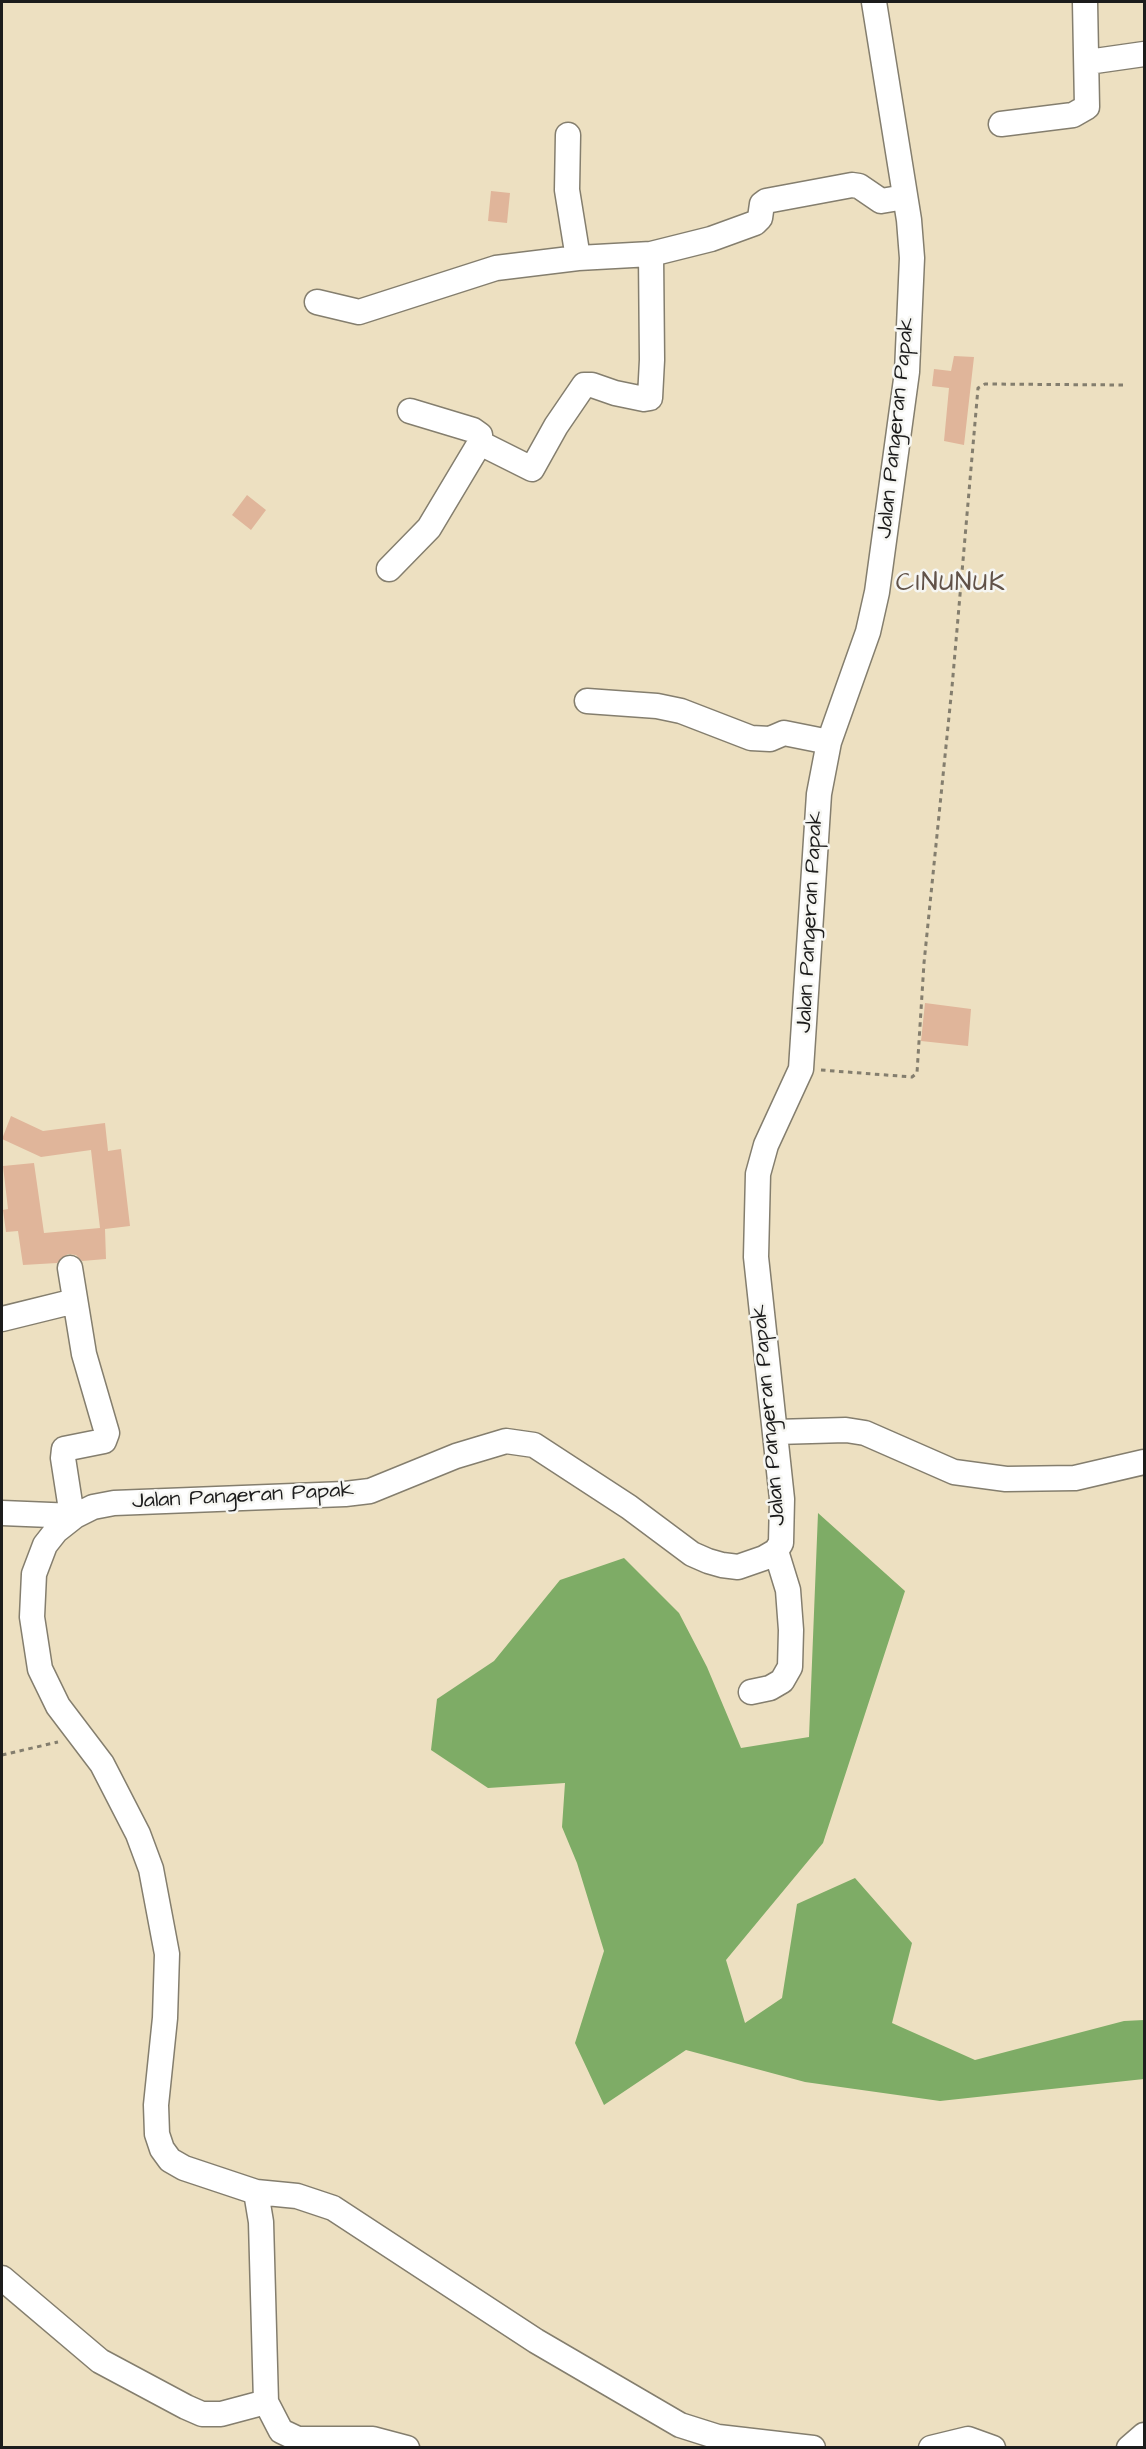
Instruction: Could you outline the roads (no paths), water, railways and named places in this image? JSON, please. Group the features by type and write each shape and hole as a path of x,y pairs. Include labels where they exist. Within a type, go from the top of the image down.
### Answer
{"street":[{"name":"Jalan Pangeran Papak","path":"813,2448 718,2437 680,2425 536,2341 333,2208 297,2196 256,2192 184,2168 170,2160 162,2149 157,2134 156,2105 165,2018 166,1954 151,1869 138,1834 102,1764 47,1688 40,1669 32,1617 32,1595 39,1558 56,1531 74,1516 93,1507 114,1503 345,1494 370,1491 456,1456 506,1441 534,1444 629,1507 692,1554 722,1565 738,1566 779,1540 782,1499 758,1290 756,1198 760,1163 766,1145 801,1069 819,794 830,742 868,632 877,592 898,451 909,327 912,258 906,197 874,2"},
{"path":"1001,124 1073,115 1084,111 1089,101 1085,2"},
{"path":"1088,62 1144,54"},
{"path":"568,135 567,190 578,258"},
{"path":"317,302 359,312 496,268 578,258 651,254 711,239 755,223 760,218 762,204 766,201 857,185 881,201 906,197"},
{"path":"480,445 532,469 556,426 584,385 592,385 634,397 650,398 651,254"},
{"path":"389,569 429,528 476,448 480,445 480,435 473,430 410,411"},
{"path":"587,702 657,706 681,711 751,738 771,739 784,733 830,742"},
{"path":"2,1513 74,1516 63,1458 64,1449 104,1441 107,1434 84,1354 70,1268"},
{"path":"2,1319 75,1301"},
{"path":"776,1432 846,1430 865,1433 954,1472 1006,1479 1075,1478 1144,1462"},
{"path":"751,1692 770,1688 782,1681 790,1667 791,1630 788,1590 779,1540"},
{"path":"256,2192 261,2222 266,2402 281,2431 298,2439 373,2439 407,2448"},
{"path":"2,2278 100,2361 176,2403 202,2414 220,2414 266,2402"},
{"path":"1129,2448 1144,2435"},
{"path":"931,2448 968,2439 993,2448"}],"district":[{"name":"CINUNUK","path":"951,585"}]}
